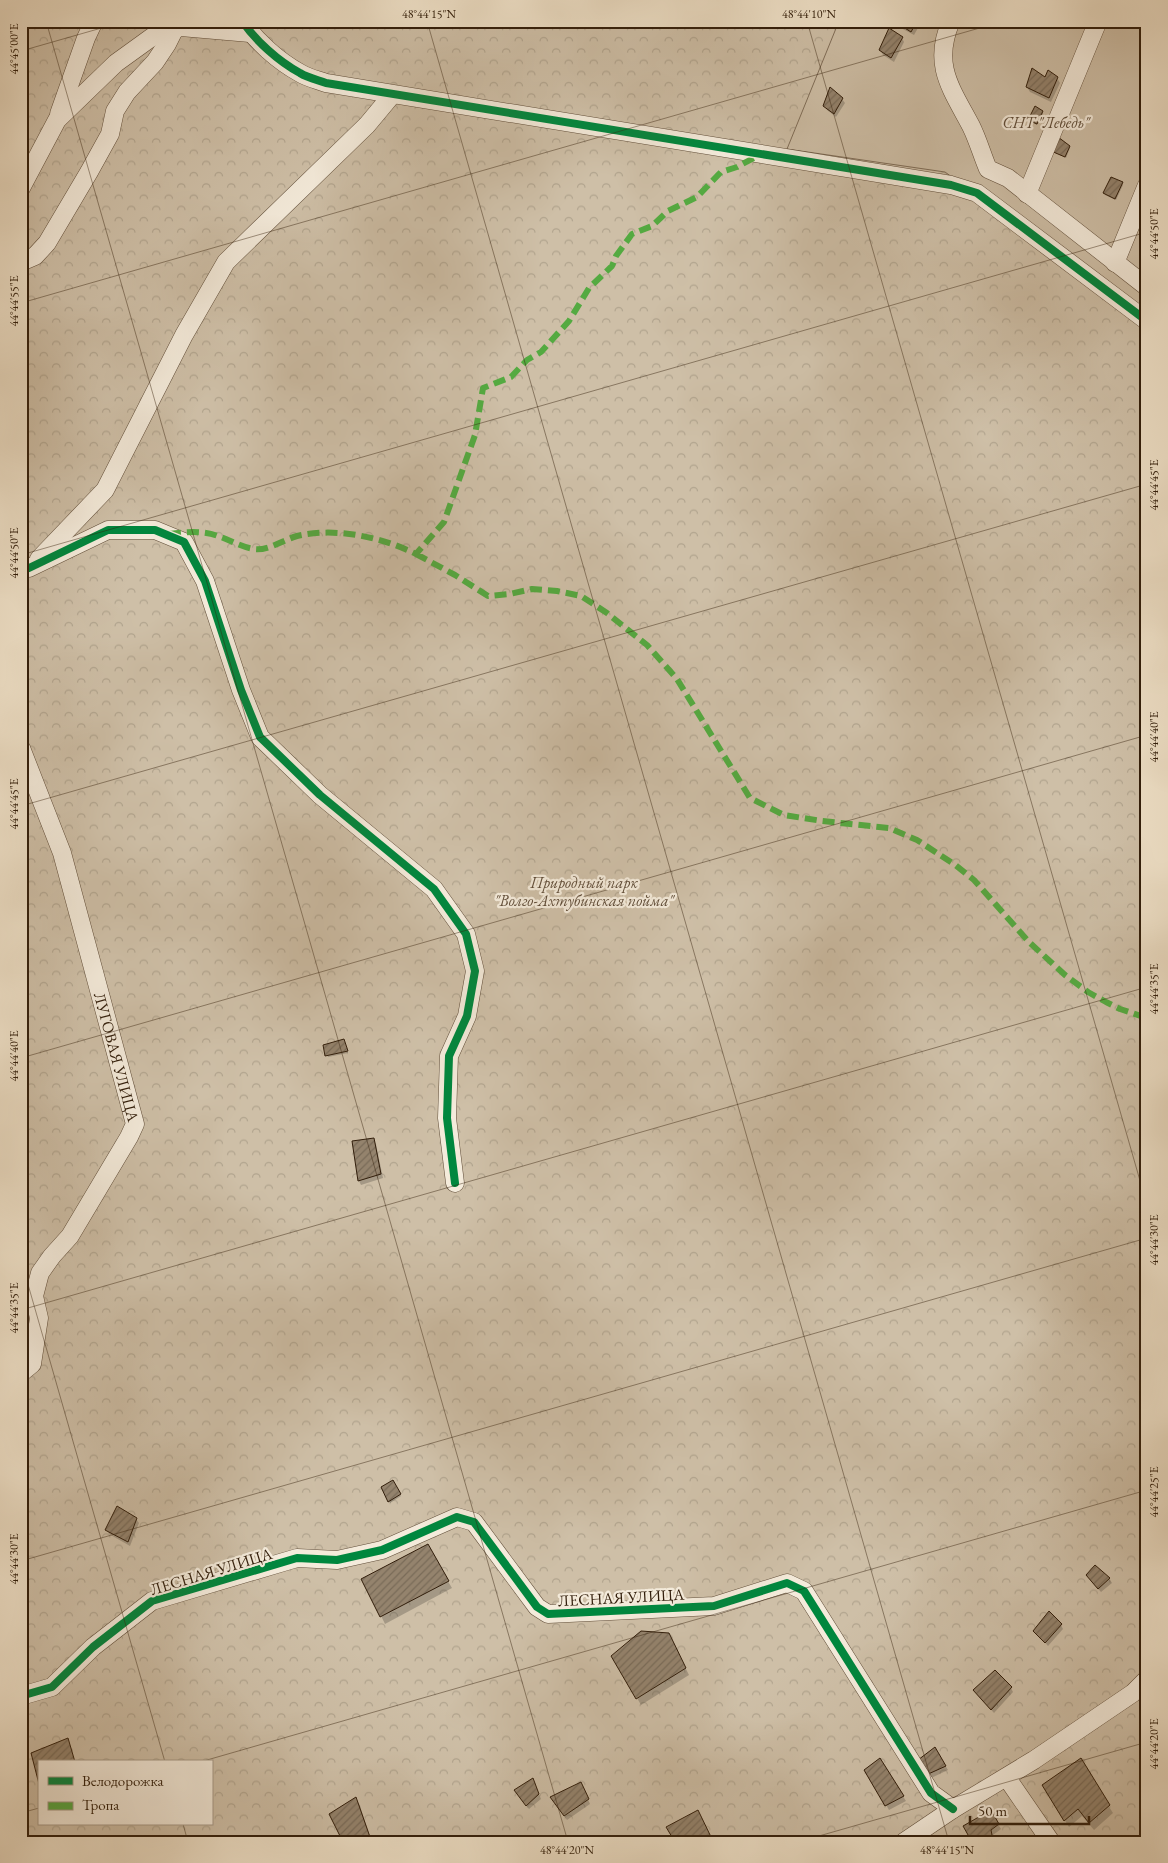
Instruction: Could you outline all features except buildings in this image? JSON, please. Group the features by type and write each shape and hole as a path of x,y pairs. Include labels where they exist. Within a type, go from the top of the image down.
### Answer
{"street":[{"path":"21,188 57,120 86,38 94,21"},
{"path":"952,21 947,31 942,61 952,93 972,128 988,170 977,193"},
{"path":"1027,194 1098,21"},
{"path":"57,120 116,62 152,37 181,27 246,27 282,61 301,74 326,83 951,185 977,193 1147,321"},
{"path":"21,262 35,256 47,243 110,134 115,111 127,92 155,62 168,44 174,30"},
{"path":"25,570 105,490 184,335 226,262 367,125 392,95"},
{"path":"988,170 1008,178 1147,287"},
{"path":"1115,263 1147,184"},
{"path":"25,570 108,530 156,530 184,542 205,581 241,690 260,737 320,795 434,888 466,934 475,971 467,1016 449,1056 447,1118 455,1183"},
{"name":"ЛУГОВАЯ УЛИЦА","path":"21,748 62,853 135,1124 70,1236 40,1273 34,1296 40,1318 32,1364 21,1373"},
{"name":"ЛЕСНАЯ УЛИЦА","path":"21,1696 52,1687 93,1647 152,1601 297,1558 337,1560 382,1550 456,1517 474,1522 537,1607 548,1614 714,1606 787,1583 804,1591 931,1793 953,1809"},
{"path":"904,1842 953,1809 1007,1778 1133,1693 1147,1679"},
{"path":"1007,1778 1051,1842"}],"green space":[{"name":"Природный парк \"Волго-Ахтубинская пойма\"","path":"21,21 1147,21 1147,1842 21,1842"},
{"name":"СНТ \"Лебедь\"","path":"839,21 1147,21 1147,317 945,172 787,149"}],"marked path":[{"path":"169,534 200,532 218,536 245,547 259,549 312,533 342,533 373,538 416,554 444,522 475,435 483,388 511,377 527,360 541,352 569,321 589,288 612,266 616,256 632,234 652,226 668,211 697,197 721,172 737,167 761,154"},
{"path":"416,554 455,575 488,596 532,589 557,591 581,596 607,613 647,645 677,679 750,798 784,815 889,828 917,840 954,864 974,880 1029,942 1065,975 1088,992 1106,1002 1147,1018"}],"cycle path":[{"path":"242,21 261,43 284,63 303,75 326,83 951,185 977,193 1147,321"},
{"path":"29,568 108,530 155,530 184,542 205,581 241,690 260,737 320,795 434,889 466,934 475,971 467,1016 449,1056 447,1118 455,1183"},
{"path":"21,1696 52,1687 93,1647 152,1601 297,1558 337,1560 382,1550 457,1517 474,1522 537,1607 548,1614 714,1606 787,1583 804,1591 931,1793 953,1809"}]}
